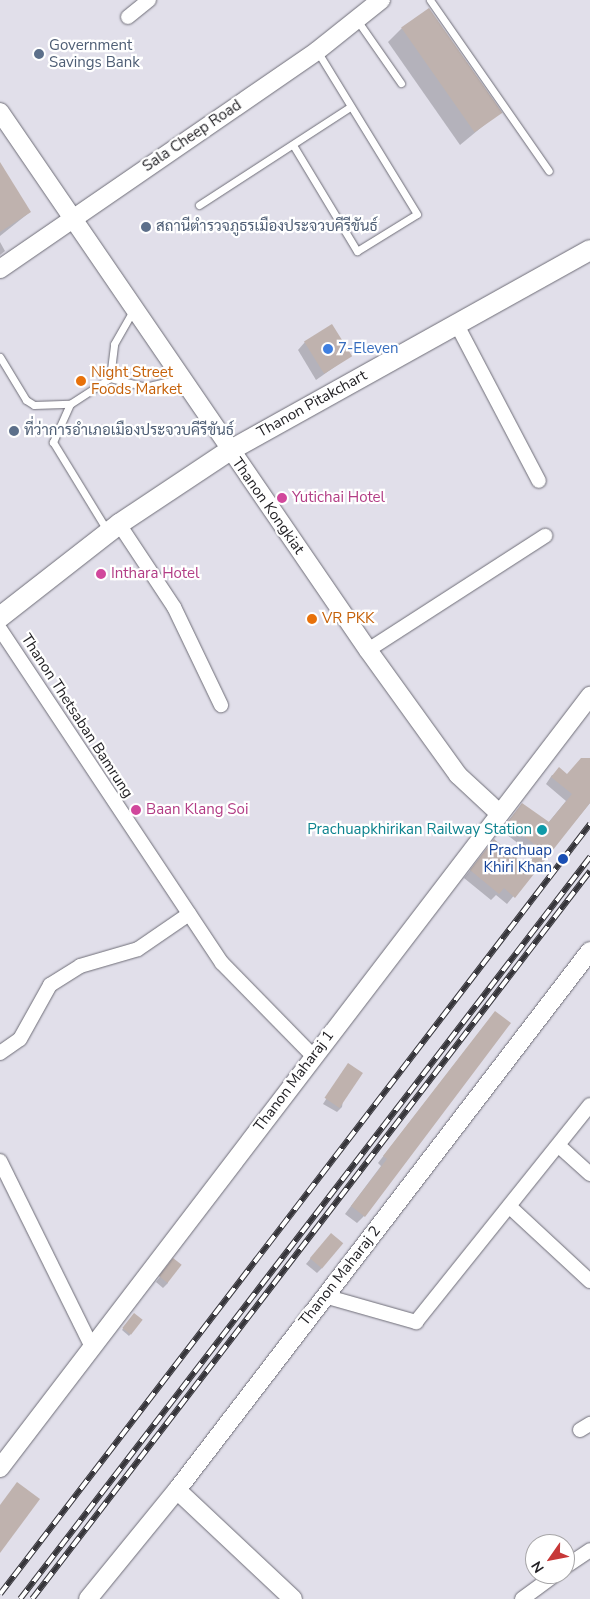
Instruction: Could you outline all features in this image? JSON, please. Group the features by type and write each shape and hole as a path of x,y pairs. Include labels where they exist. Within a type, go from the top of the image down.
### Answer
{"main road":[{"name":"Thanon Pitakchart","path":"0,617 114,528 229,450 590,250"}],"street":[{"path":"128,17 149,0"},
{"name":"Sala Cheep Road","path":"0,270 317,51 381,0"},
{"name":"Thanon Kongkiat","path":"0,112 74,218 229,450 368,650 458,775 499,814"},
{"path":"457,325 539,481"},
{"path":"114,528 174,607 221,705"},
{"path":"368,650 545,536"},
{"name":"Thanon Thetsaban Bamrung","path":"0,629 222,963 313,1056"},
{"name":"Thanon Maharaj 1","path":"0,1468 590,696"},
{"path":"0,1053 20,1039 50,985 80,966 138,949 188,914"},
{"name":"Thanon Maharaj 2","path":"88,1599 176,1490 590,951"},
{"path":"324,1296 416,1322 590,1105"},
{"path":"559,1146 590,1174"},
{"path":"0,1162 92,1347"},
{"path":"510,1207 590,1281"},
{"path":"176,1490 291,1598"},
{"path":"575,1561 590,1550"},
{"path":"522,1599 542,1584"}],"lane":[{"path":"430,0 549,171"},
{"path":"357,20 401,83"},
{"path":"293,145 357,251 417,214 317,51"},
{"path":"199,205 350,107"},
{"path":"110,378 114,344 134,308"},
{"path":"0,357 26,400 34,405 70,404 110,378 145,387 180,378"},
{"path":"70,404 53,442 114,528"}],"building":[{"path":"429,8 502,113 475,132 401,28"},
{"path":"0,162 31,212 0,232"},
{"name":"7-Eleven","path":"332,324 352,356 324,374 304,341"},
{"path":"581,758 590,758 590,803 515,898 504,888 499,894 470,870 494,839 526,866 539,848 507,823 522,803 549,822 572,794 551,777 559,767 567,774"},
{"path":"495,1011 511,1023 365,1217 351,1206 387,1159 383,1156"},
{"path":"348,1063 363,1073 339,1108 325,1098"},
{"path":"331,1233 343,1243 322,1269 310,1258"},
{"path":"173,1258 182,1265 168,1283 159,1276"},
{"path":"134,1313 143,1320 131,1335 122,1328"},
{"path":"17,1482 40,1499 0,1553 0,1505"}],"railway":[{"path":"0,1594 590,824"},
{"path":"20,1599 590,857"},
{"path":"32,1599 590,871"}],"place":[{"name":"Government Savings Bank","path":"39,54"},
{"name":"สถานีตำรวจภูธรเมืองประจวบคีรีขันธ์","path":"146,227"},
{"name":"7-Eleven","path":"328,349"},
{"name":"Night Street Foods Market","path":"81,381"},
{"name":"ที่ว่าการอำเภอเมืองประจวบคีรีขันธ์","path":"14,431"},
{"name":"Yutichai Hotel","path":"282,498"},
{"name":"Inthara Hotel","path":"101,574"},
{"name":"VR PKK","path":"312,619"},
{"name":"Baan Klang Soi","path":"136,810"},
{"name":"Prachuapkhirikan Railway Station","path":"542,830"},
{"name":"Prachuap Khiri Khan","path":"563,859"}]}
